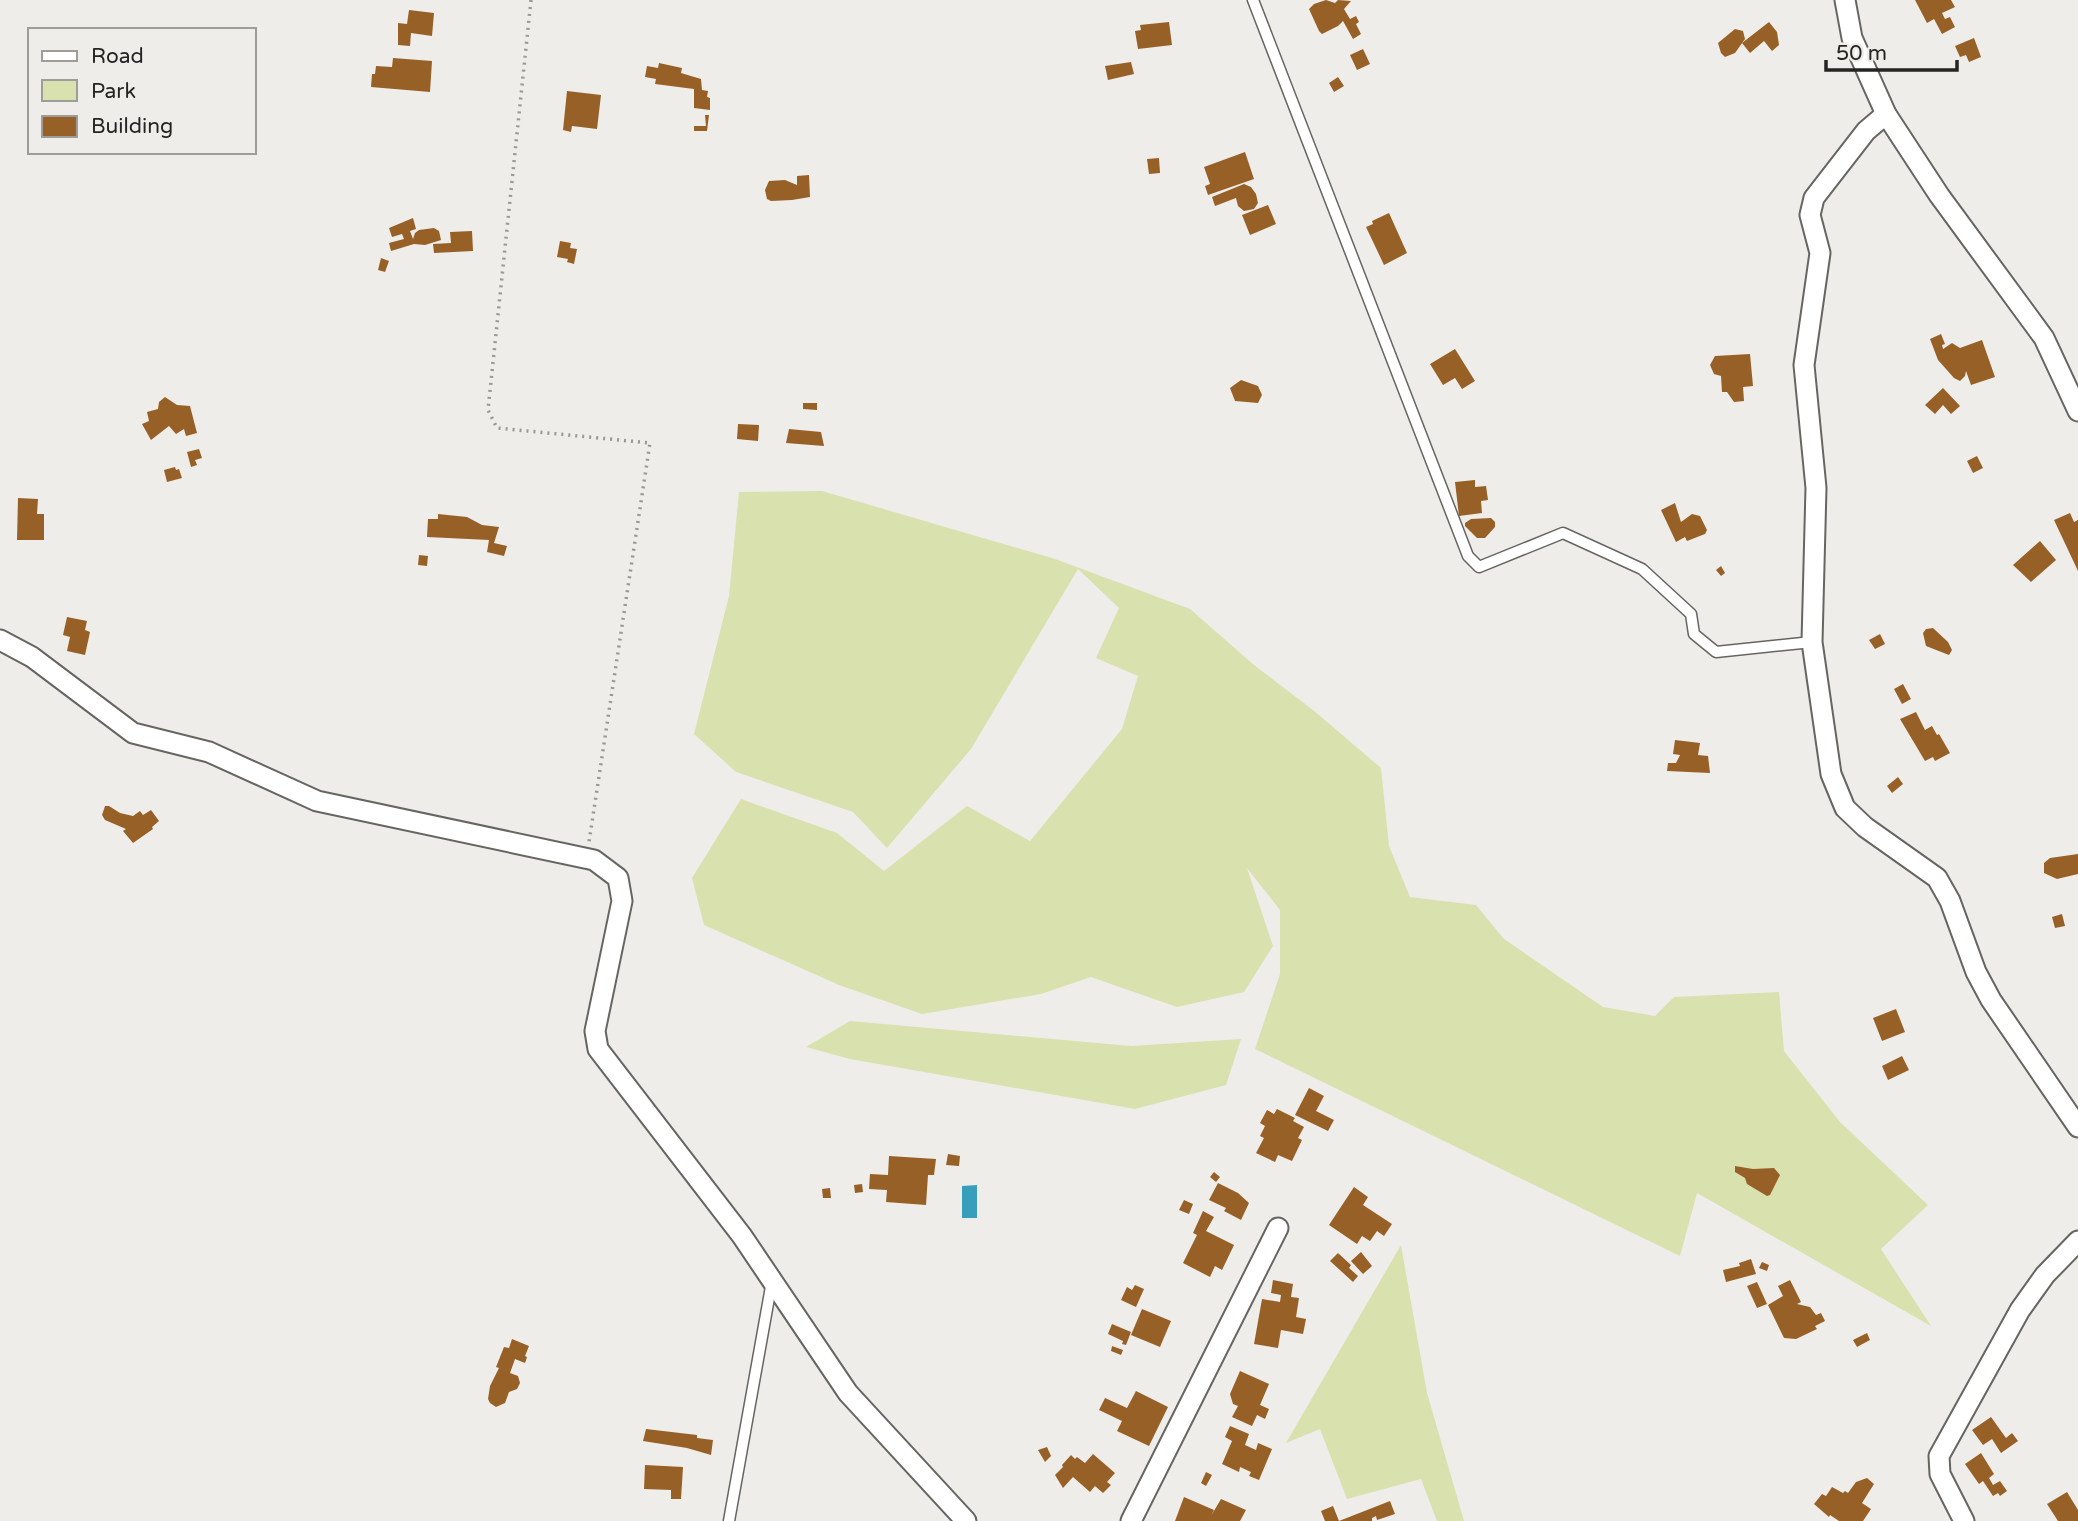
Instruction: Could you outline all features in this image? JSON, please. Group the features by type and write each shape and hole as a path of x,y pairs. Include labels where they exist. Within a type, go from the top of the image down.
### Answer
{"street":[{"path":"1845,0 1845,13 1852,38 1886,114 1939,195 2044,338 2078,411"},
{"path":"1886,114 1866,131 1814,198 1810,215 1820,253 1804,365 1816,488 1812,642 1831,774 1845,808 1865,827 1937,878 1950,901 1976,972 1991,1000 2078,1127"},
{"path":"0,640 32,657 133,733 209,752 317,801 594,860 618,878 622,901 595,1031 598,1049 742,1236 848,1393 966,1521"},
{"path":"1131,1521 1278,1228"},
{"path":"1964,1521 1940,1474 1939,1456 2020,1310 2045,1275 2078,1241"}],"lane":[{"path":"1252,0 1468,556 1479,567 1563,533 1642,569 1691,614 1694,634 1716,652 1812,642"},
{"path":"729,1521 772,1280"}],"path":[{"path":"531,0 488,410 497,428 650,443 586,858"}],"green space":[{"path":"822,491 1055,559 1190,609 1381,768 1389,846 1410,897 1476,905 1504,939 1603,1007 1655,1016 1674,997 1779,992 1784,1051 1840,1122 1928,1205 1881,1249 1931,1326 1697,1193 1680,1256 1255,1049 1280,974 1280,910 1247,868 1273,946 1244,992 1177,1007 1091,977 1041,994 922,1014 839,985 704,925 692,878 741,799 837,833 884,871 967,806 1030,841 1122,729 1138,676 1096,658 1119,608 1078,569 971,749 887,848 853,812 736,772 694,734 729,596 739,492"},
{"path":"850,1021 1131,1046 1241,1039 1226,1085 1135,1109 850,1059 806,1047"},
{"path":"1401,1245 1427,1393 1464,1521 1437,1521 1421,1479 1347,1499 1320,1429 1286,1443"}],"water":[{"path":"977,1185 977,1218 962,1218 962,1186"}],"building":[{"path":"1326,0 1335,3 1338,0 1351,1 1344,9 1350,19 1356,16 1359,22 1356,24 1361,34 1353,39 1343,21 1322,34 1309,9"},
{"path":"1915,0 1951,0 1955,7 1942,13 1945,19 1950,17 1955,27 1942,34 1934,19 1927,23"},
{"path":"409,10 434,13 432,36 411,33 410,46 398,45 398,23 407,24"},
{"path":"1169,22 1172,45 1138,49 1135,31 1141,30 1140,25"},
{"path":"1769,22 1777,32 1779,45 1772,51 1764,41 1750,53 1742,43"},
{"path":"1735,29 1743,31 1745,39 1735,53 1725,57 1718,43"},
{"path":"1974,38 1981,57 1969,62 1966,55 1960,57 1955,46"},
{"path":"1363,49 1370,64 1357,70 1350,55"},
{"path":"393,58 432,61 430,92 371,87 376,66 392,67"},
{"path":"1131,62 1134,74 1108,80 1105,66"},
{"path":"659,63 682,68 681,73 701,79 702,90 708,91 710,110 694,108 694,89 655,84 656,79 645,77 647,66 658,68"},
{"path":"1338,77 1344,86 1334,92 1329,83"},
{"path":"567,91 601,95 597,129 572,126 571,132 563,130"},
{"path":"705,115 709,115 707,131 694,131 694,126 706,126"},
{"path":"1245,152 1254,179 1208,195 1205,186 1210,184 1204,167"},
{"path":"1159,158 1160,173 1149,174 1147,159"},
{"path":"809,175 810,197 771,201 767,199 765,190 769,181 785,180 797,185 797,176"},
{"path":"1244,184 1251,187 1256,194 1258,203 1254,209 1244,211 1238,206 1236,198 1215,206 1212,197"},
{"path":"1268,205 1276,224 1250,235 1242,215"},
{"path":"1389,213 1407,253 1384,265 1366,227"},
{"path":"413,218 416,229 410,231 413,239 419,230 434,228 439,231 441,240 391,251 389,243 404,239 402,234 392,237 389,228"},
{"path":"472,231 473,251 434,253 433,244 451,243 450,232"},
{"path":"560,241 571,243 570,248 577,249 574,264 567,262 568,259 557,257"},
{"path":"381,258 389,261 385,272 378,270"},
{"path":"1941,334 1945,344 1942,345 1943,349 1952,343 1960,348 1982,340 1995,377 1971,385 1966,371 1960,381 1954,378 1938,360 1930,339"},
{"path":"1455,349 1475,381 1462,389 1455,378 1443,385 1430,364"},
{"path":"1750,354 1753,386 1743,387 1744,401 1734,402 1727,392 1722,392 1721,376 1714,374 1710,365 1715,356"},
{"path":"1241,380 1258,386 1262,395 1258,403 1235,401 1230,388"},
{"path":"1943,388 1960,406 1951,414 1943,405 1935,414 1925,405"},
{"path":"165,397 177,405 190,406 197,433 186,436 184,429 176,434 169,426 151,440 142,424 149,421 147,412 158,409 159,402"},
{"path":"803,403 817,403 817,410 803,409"},
{"path":"738,424 759,425 758,441 737,439"},
{"path":"789,429 821,432 824,446 786,443"},
{"path":"199,449 202,458 195,460 197,465 191,467 187,452"},
{"path":"1977,456 1983,468 1973,473 1967,461"},
{"path":"175,467 176,470 179,469 182,478 167,482 164,470"},
{"path":"1475,480 1475,487 1486,486 1488,500 1481,501 1482,513 1459,516 1455,482"},
{"path":"18,498 38,499 37,514 44,514 44,540 17,540"},
{"path":"1675,503 1681,522 1692,514 1700,516 1707,530 1705,534 1687,541 1685,537 1676,542 1661,510"},
{"path":"2070,513 2074,522 2078,520 2078,571 2054,520"},
{"path":"438,514 467,517 482,525 499,527 494,543 507,546 504,556 487,552 489,540 427,537 428,519 438,519"},
{"path":"1491,518 1495,527 1485,538 1477,538 1465,526 1471,519"},
{"path":"2040,541 2056,560 2031,582 2013,565"},
{"path":"419,555 428,556 427,566 418,565"},
{"path":"1721,566 1725,573 1721,576 1716,570"},
{"path":"67,617 87,621 85,630 90,632 85,655 67,651 70,637 63,635"},
{"path":"1933,628 1948,642 1952,650 1949,655 1926,646 1923,633 1926,629"},
{"path":"1880,634 1885,644 1875,649 1869,640"},
{"path":"1903,684 1911,699 1902,704 1894,689"},
{"path":"1916,712 1925,730 1932,726 1950,753 1935,761 1933,757 1925,761 1900,719"},
{"path":"1675,740 1700,743 1698,755 1708,756 1710,773 1667,771 1668,763 1676,763 1680,755 1673,754"},
{"path":"1898,777 1903,784 1892,793 1887,786"},
{"path":"105,806 133,816 140,811 143,815 151,810 159,821 153,829 133,843 123,831 126,829 105,820 102,815"},
{"path":"2078,854 2078,874 2057,879 2044,873 2044,863 2050,858"},
{"path":"2062,914 2065,926 2055,928 2052,917"},
{"path":"1896,1009 1905,1032 1882,1041 1873,1018"},
{"path":"1902,1056 1909,1070 1888,1080 1882,1066"},
{"path":"1309,1088 1324,1096 1316,1111 1334,1120 1328,1131 1295,1115"},
{"path":"1277,1109 1295,1118 1293,1121 1304,1127 1298,1138 1302,1140 1292,1161 1278,1155 1275,1162 1256,1153 1264,1138 1260,1136 1265,1126 1260,1123 1267,1110 1274,1114"},
{"path":"948,1154 960,1156 959,1166 946,1165"},
{"path":"889,1156 936,1159 934,1175 928,1175 926,1205 886,1202 887,1190 869,1189 870,1174 888,1175"},
{"path":"1735,1166 1774,1168 1780,1175 1767,1196 1747,1184 1745,1178 1735,1172"},
{"path":"1214,1172 1220,1177 1216,1182 1210,1177"},
{"path":"1218,1183 1238,1193 1249,1203 1241,1220 1224,1211 1226,1208 1209,1200"},
{"path":"862,1184 863,1192 855,1193 854,1185"},
{"path":"1354,1187 1368,1197 1363,1205 1392,1224 1384,1236 1377,1231 1370,1241 1362,1236 1357,1244 1329,1225"},
{"path":"830,1188 831,1198 823,1198 822,1189"},
{"path":"1184,1200 1193,1204 1189,1214 1179,1210"},
{"path":"1203,1211 1214,1217 1206,1231 1234,1245 1222,1270 1215,1266 1210,1277 1183,1263 1197,1235 1193,1233"},
{"path":"1361,1252 1372,1266 1363,1274 1351,1261"},
{"path":"1338,1253 1358,1276 1353,1282 1330,1261"},
{"path":"1751,1259 1756,1274 1726,1282 1723,1270 1740,1266 1739,1263"},
{"path":"1762,1262 1769,1265 1767,1271 1759,1268"},
{"path":"1273,1280 1293,1284 1291,1297 1299,1298 1296,1317 1306,1319 1303,1334 1281,1330 1278,1348 1254,1344 1262,1299 1280,1302 1281,1295 1271,1293"},
{"path":"1790,1280 1801,1302 1797,1304 1810,1307 1816,1315 1821,1313 1825,1321 1815,1326 1817,1329 1796,1339 1784,1338 1768,1305 1783,1296 1778,1286"},
{"path":"1757,1282 1767,1304 1757,1308 1747,1286"},
{"path":"1135,1285 1144,1289 1136,1307 1121,1300 1127,1287 1132,1290"},
{"path":"1142,1309 1171,1321 1160,1347 1131,1335"},
{"path":"1112,1324 1131,1332 1126,1345 1108,1334"},
{"path":"1867,1333 1870,1340 1857,1347 1853,1340"},
{"path":"512,1339 529,1346 525,1356 527,1357 525,1363 515,1359 510,1373 518,1376 520,1383 517,1389 509,1392 505,1403 496,1407 488,1399 490,1386 499,1368 496,1367 504,1347 509,1348"},
{"path":"1112,1346 1123,1350 1121,1355 1111,1351"},
{"path":"1240,1371 1269,1384 1260,1405 1269,1409 1265,1419 1257,1415 1252,1426 1232,1417 1238,1406 1233,1404 1230,1394"},
{"path":"1136,1391 1168,1407 1149,1446 1117,1431 1122,1421 1099,1410 1105,1398 1127,1408"},
{"path":"1991,1417 2006,1438 2012,1433 2018,1441 2001,1453 1992,1439 1983,1445 1972,1430"},
{"path":"1230,1426 1249,1434 1245,1445 1256,1450 1258,1443 1272,1449 1259,1480 1249,1476 1251,1472 1240,1467 1239,1472 1222,1464 1232,1441 1225,1437"},
{"path":"646,1429 697,1435 697,1438 713,1440 711,1455 643,1441"},
{"path":"1047,1447 1051,1456 1045,1462 1038,1450"},
{"path":"1981,1453 1994,1474 1989,1478 1993,1485 2000,1481 2007,1491 2000,1496 1998,1493 1993,1496 1983,1481 1979,1484 1965,1464"},
{"path":"1093,1454 1115,1473 1107,1482 1111,1485 1103,1493 1095,1486 1090,1492 1073,1477 1063,1488 1055,1475 1062,1465 1071,1455 1085,1463"},
{"path":"645,1465 683,1467 681,1499 671,1499 671,1490 644,1489"},
{"path":"1206,1472 1212,1475 1206,1486 1201,1483"},
{"path":"1867,1478 1874,1484 1862,1503 1871,1509 1863,1521 1839,1521 1830,1515 1829,1517 1814,1504 1822,1494 1826,1496 1832,1487 1848,1493 1856,1482"},
{"path":"2067,1492 2078,1510 2078,1521 2058,1521 2047,1504"},
{"path":"1184,1497 1214,1510 1211,1516 1221,1499 1246,1510 1240,1521 1175,1521"},
{"path":"1390,1501 1395,1514 1377,1520 1376,1516 1372,1521 1339,1521"},
{"path":"1333,1506 1339,1521 1325,1521 1321,1511"}]}
